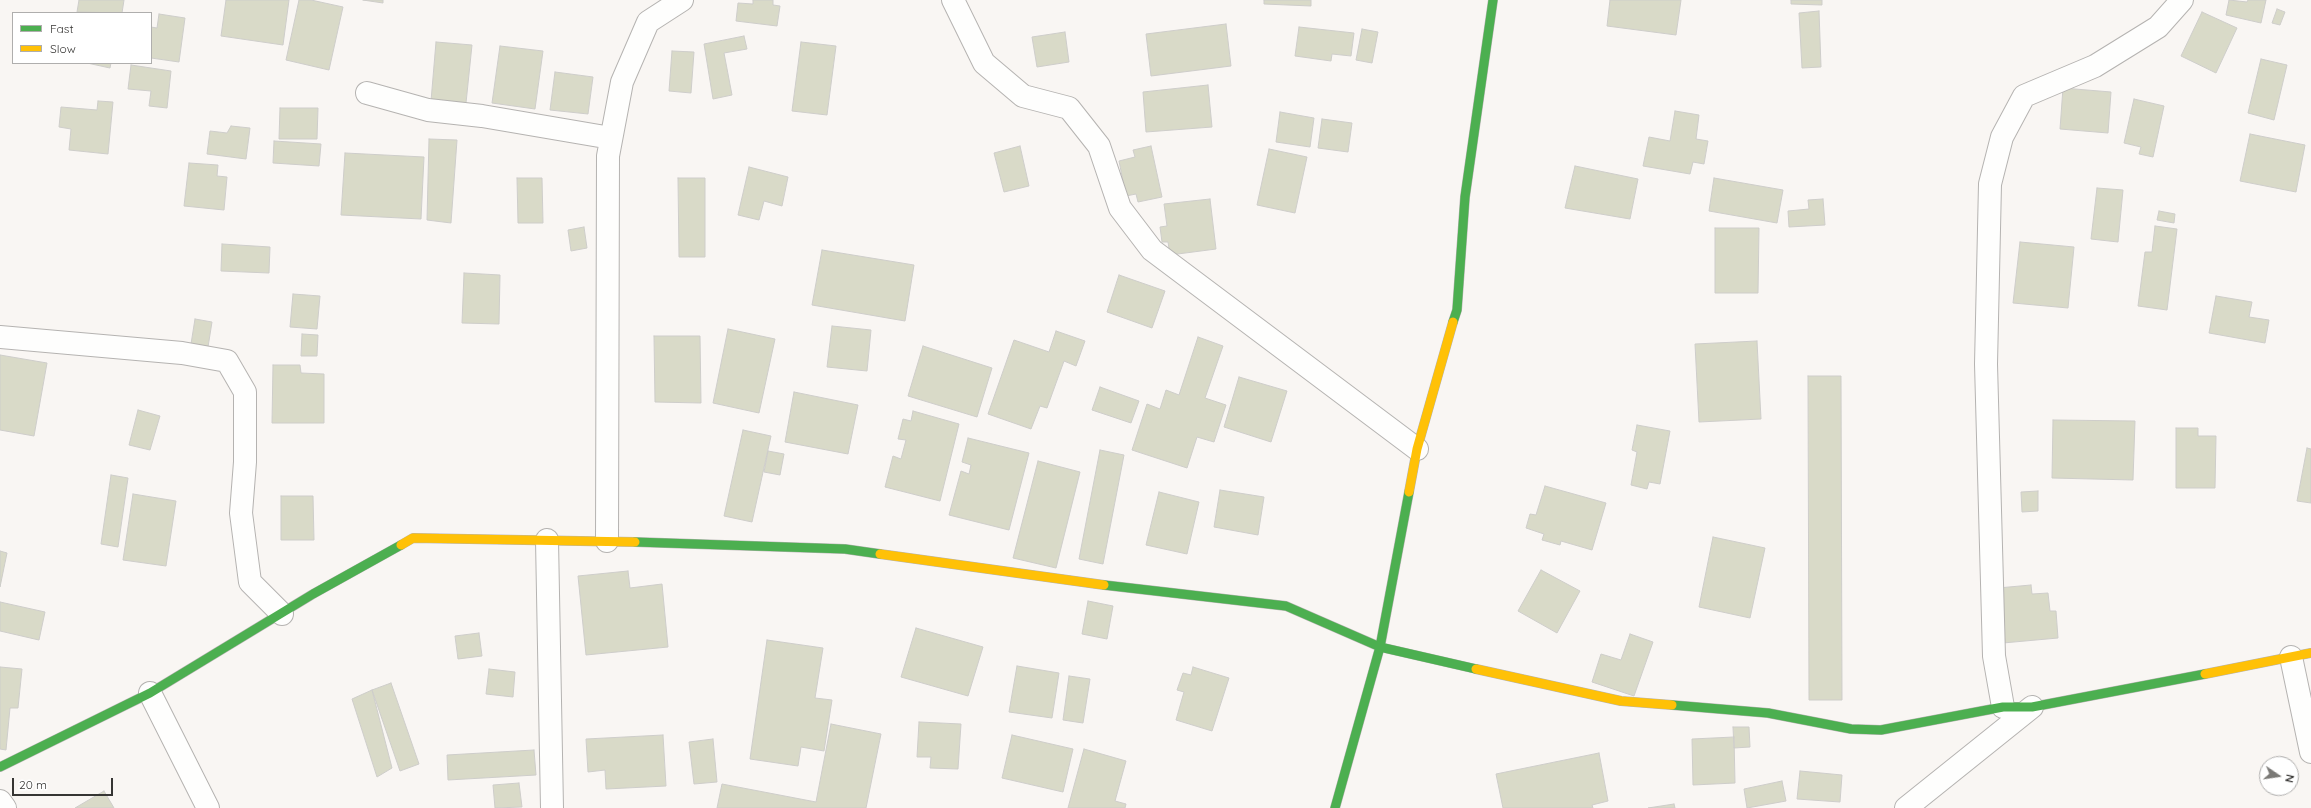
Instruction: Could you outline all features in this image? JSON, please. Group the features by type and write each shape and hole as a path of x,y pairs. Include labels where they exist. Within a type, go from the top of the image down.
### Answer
{"street":[{"path":"607,541 608,156 622,82 648,22 682,0"},
{"path":"953,0 984,63 1022,96 1069,108 1098,146 1120,208 1152,250 1417,449"},
{"path":"1335,808 1380,647 1417,449 1457,310 1465,197 1493,0"},
{"path":"2003,707 1994,656 1986,364 1990,184 2002,137 2024,96 2102,62 2158,27 2182,0"},
{"path":"367,92 428,110 482,116 611,138"},
{"path":"0,337 182,353 228,362 245,392 245,462 241,513 250,582 282,614"},
{"path":"0,767 150,693 412,538 607,541 845,549 1030,576 1286,606 1380,647 1621,701 1768,713 1851,728 1882,730 2003,707 2032,707 2301,655 2311,752"},
{"path":"547,540 552,808"},
{"path":"150,693 208,808"},
{"path":"1906,808 2032,707"},
{"path":"0,801 5,808"}],"building":[{"path":"79,0 124,0 122,12 77,12"},
{"path":"226,0 289,0 283,45 221,36"},
{"path":"299,0 311,0 343,7 329,70 286,60"},
{"path":"363,0 383,0 383,3"},
{"path":"753,0 773,0 773,5 780,6 777,26 736,21 738,3 753,4"},
{"path":"1264,0 1311,0 1311,6 1264,4"},
{"path":"1610,0 1681,0 1676,35 1607,26"},
{"path":"1791,0 1822,0 1822,5 1791,4"},
{"path":"2229,0 2247,2 2248,0 2266,0 2261,23 2226,15"},
{"path":"2277,9 2285,12 2280,25 2272,23"},
{"path":"1819,11 1821,67 1802,68 1799,13"},
{"path":"2202,12 2237,28 2216,73 2181,56"},
{"path":"159,14 185,18 179,62 152,58 152,27 157,28"},
{"path":"1226,24 1231,66 1151,76 1146,34"},
{"path":"1299,27 1354,33 1351,56 1332,54 1331,61 1295,56"},
{"path":"1362,29 1378,32 1372,63 1356,60"},
{"path":"1065,32 1069,62 1037,67 1032,37"},
{"path":"744,36 747,49 724,53 732,95 713,99 704,44"},
{"path":"436,42 472,45 466,103 431,101"},
{"path":"801,42 836,46 827,115 792,111"},
{"path":"500,46 543,51 535,109 492,103"},
{"path":"672,51 694,52 691,93 669,91"},
{"path":"2261,59 2287,65 2274,120 2248,113"},
{"path":"92,64 111,64 110,68"},
{"path":"131,65 171,71 167,108 149,106 151,91 128,89"},
{"path":"555,72 593,77 588,114 550,110"},
{"path":"1208,85 1212,127 1146,132 1143,92"},
{"path":"2063,88 2111,92 2108,133 2060,129"},
{"path":"2134,99 2164,106 2153,157 2139,154 2141,147 2124,143"},
{"path":"98,101 113,102 108,154 69,150 71,129 59,127 61,107 97,110"},
{"path":"280,108 318,108 317,139 279,139"},
{"path":"1675,111 1699,115 1696,139 1708,141 1704,164 1693,162 1690,174 1643,166 1649,137 1670,141"},
{"path":"1280,112 1314,118 1310,147 1276,142"},
{"path":"1322,119 1352,123 1348,152 1318,148"},
{"path":"231,126 250,128 246,159 207,154 210,131 227,133"},
{"path":"2250,134 2305,145 2296,192 2240,181"},
{"path":"429,139 457,140 451,223 427,220"},
{"path":"274,141 321,144 319,166 273,163"},
{"path":"1020,146 1029,186 1004,192 994,153"},
{"path":"1151,146 1162,197 1138,202 1136,194 1126,196 1119,161 1135,157 1133,150"},
{"path":"1269,149 1307,157 1295,213 1257,205"},
{"path":"345,153 424,157 421,219 341,215"},
{"path":"189,163 218,165 217,176 227,177 224,210 184,206"},
{"path":"1575,166 1638,179 1630,219 1565,208"},
{"path":"749,167 788,177 782,206 764,201 759,220 738,215"},
{"path":"517,178 542,178 543,223 518,223"},
{"path":"678,178 705,178 705,257 679,257"},
{"path":"1714,178 1783,190 1777,223 1709,211"},
{"path":"2097,188 2123,190 2118,242 2091,239"},
{"path":"1210,199 1216,249 1170,255 1168,242 1162,242 1160,227 1167,226 1164,204"},
{"path":"1823,199 1825,225 1789,227 1788,211 1809,209 1808,200"},
{"path":"2159,211 2175,214 2174,223 2157,220"},
{"path":"2155,226 2177,229 2167,310 2138,306 2145,252 2152,252"},
{"path":"584,227 587,248 571,251 568,230"},
{"path":"1715,228 1759,228 1758,293 1715,293"},
{"path":"2020,242 2074,247 2068,308 2013,303"},
{"path":"222,244 270,247 269,273 221,271"},
{"path":"822,250 914,265 905,321 812,305"},
{"path":"464,273 500,275 499,324 462,323"},
{"path":"1119,275 1165,291 1152,328 1107,312"},
{"path":"293,294 320,296 317,329 290,327"},
{"path":"2216,296 2252,302 2249,317 2269,320 2265,343 2209,333"},
{"path":"195,319 212,322 208,347 191,344"},
{"path":"832,326 871,330 867,371 827,367"},
{"path":"728,329 775,339 759,413 713,403"},
{"path":"1056,331 1085,341 1076,366 1064,361 1047,408 1040,406 1031,429 988,414 1014,340 1049,352"},
{"path":"302,334 318,335 317,356 301,356"},
{"path":"654,336 700,336 701,403 655,402"},
{"path":"1198,337 1223,346 1205,398 1226,405 1214,442 1197,437 1187,468 1132,450 1147,404 1160,409 1166,390 1179,395"},
{"path":"1757,341 1761,419 1699,422 1695,344"},
{"path":"923,346 992,368 977,417 908,396"},
{"path":"0,355 47,363 34,436 0,430"},
{"path":"273,365 300,365 301,373 324,374 324,423 272,423"},
{"path":"1808,376 1841,376 1842,700 1809,700"},
{"path":"1239,377 1287,391 1271,442 1224,427"},
{"path":"1100,387 1139,401 1131,423 1092,410"},
{"path":"794,392 858,405 848,454 785,442"},
{"path":"138,410 160,416 150,450 129,445"},
{"path":"913,411 959,424 940,501 885,487 893,456 901,459 906,440 898,439 903,419 911,421"},
{"path":"2053,420 2135,421 2133,480 2052,478"},
{"path":"1637,425 1670,431 1660,484 1649,482 1647,489 1631,485 1637,452 1632,450"},
{"path":"2176,428 2198,428 2198,436 2216,436 2215,488 2176,488"},
{"path":"743,430 771,436 752,522 724,516"},
{"path":"968,438 1029,453 1009,530 949,515 961,471 969,474 971,465 962,462"},
{"path":"2307,448 2311,449 2311,503 2297,501"},
{"path":"1100,450 1124,455 1103,564 1079,559"},
{"path":"768,451 784,454 780,475 764,472"},
{"path":"1038,461 1080,472 1056,568 1013,558"},
{"path":"111,475 128,478 118,547 101,544"},
{"path":"1545,486 1606,503 1592,550 1561,541 1560,545 1542,540 1544,534 1526,528 1530,514 1536,515"},
{"path":"1220,490 1264,497 1258,535 1214,527"},
{"path":"2038,491 2038,511 2022,512 2021,492"},
{"path":"1159,492 1199,502 1187,554 1146,545"},
{"path":"133,494 176,501 166,566 123,560"},
{"path":"281,496 313,496 314,540 281,540"},
{"path":"1713,537 1765,548 1750,618 1699,607"},
{"path":"0,551 7,553 0,587"},
{"path":"1541,570 1580,591 1557,633 1518,611"},
{"path":"628,571 630,588 662,584 668,647 586,655 578,576"},
{"path":"2031,585 2032,594 2048,593 2050,611 2056,611 2058,638 2003,643 1998,588"},
{"path":"1088,601 1113,606 1107,639 1082,634"},
{"path":"0,602 45,612 39,640 0,631"},
{"path":"916,628 983,647 968,696 901,677"},
{"path":"479,633 482,656 458,659 455,636"},
{"path":"1630,634 1653,642 1634,696 1592,682 1601,654 1621,660"},
{"path":"767,640 823,648 815,698 832,700 824,751 801,747 798,766 750,759"},
{"path":"1017,666 1059,673 1052,718 1009,712"},
{"path":"0,667 22,669 18,708 10,708 6,750 0,749"},
{"path":"1193,667 1229,678 1212,731 1176,720 1184,692 1177,690 1183,673 1191,675"},
{"path":"489,669 515,672 513,697 486,694"},
{"path":"1069,676 1090,679 1083,723 1063,720"},
{"path":"391,683 419,764 400,771 372,690"},
{"path":"372,690 392,768 377,777 352,699"},
{"path":"919,722 961,724 958,769 930,768 931,757 917,757"},
{"path":"831,724 881,734 866,808 717,808 722,784 816,802"},
{"path":"1733,727 1749,727 1750,747 1734,748"},
{"path":"663,735 666,786 606,789 605,770 588,772 586,739"},
{"path":"1012,735 1073,749 1063,792 1002,778"},
{"path":"1734,737 1735,783 1693,785 1692,739"},
{"path":"713,739 717,782 694,784 689,742"},
{"path":"1084,749 1126,761 1115,801 1126,804 1125,808 1068,808"},
{"path":"534,750 536,775 448,780 447,755"},
{"path":"1599,753 1608,801 1592,805 1593,808 1503,808 1496,774"},
{"path":"1800,771 1842,775 1840,802 1797,799"},
{"path":"1782,781 1786,801 1747,808 1744,789"},
{"path":"519,783 522,807 495,808 493,785"},
{"path":"104,791 114,808 75,808"},
{"path":"1674,804 1675,808 1648,808"}],"traffic: fast":[{"path":"1453,322 1457,310 1465,197 1493,0"},
{"path":"1335,808 1380,647 1409,492"},
{"path":"635,542 845,549 880,554"},
{"path":"0,767 150,693 313,594 401,545"},
{"path":"1104,585 1286,606 1380,647 1476,669"},
{"path":"1672,705 1768,713 1851,729 1881,730 2003,707 2032,707 2205,674"}],"traffic: slow":[{"path":"1409,492 1417,449 1453,322"},
{"path":"401,545 413,538 635,542"},
{"path":"880,554 1104,585"},
{"path":"2205,674 2311,653"},
{"path":"1476,669 1621,701 1672,705"}]}
